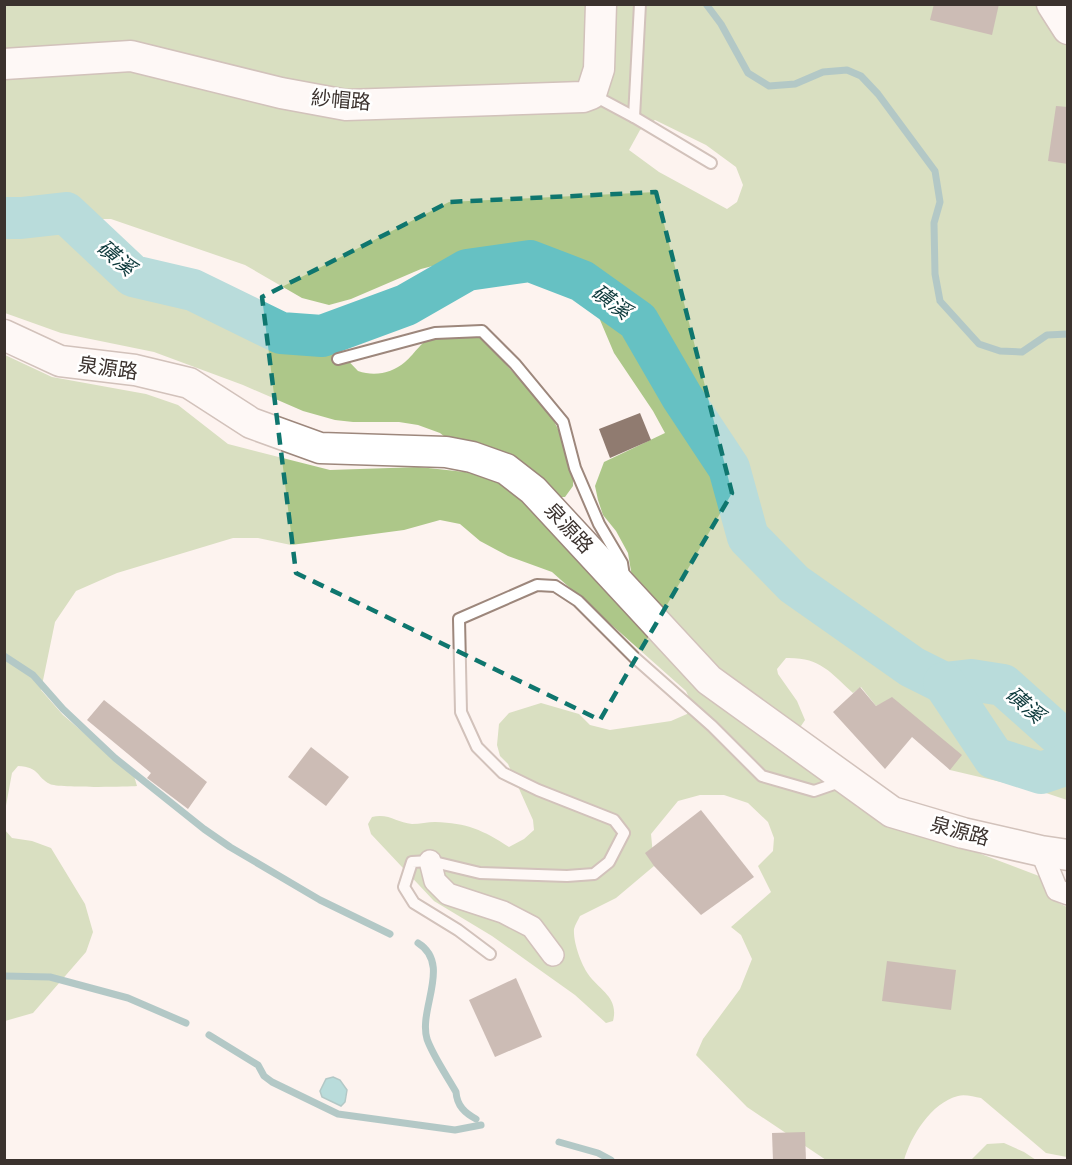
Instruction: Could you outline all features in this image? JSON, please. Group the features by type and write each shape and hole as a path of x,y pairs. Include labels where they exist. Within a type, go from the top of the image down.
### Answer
{"street":[{"path":"591,94 599,69 601,4"},
{"path":"1052,4 1068,29"},
{"name":"紗帽路","path":"4,64 131,56 281,93 346,105 558,99 591,94"},
{"name":"泉源路","path":"4,335 60,361 135,370 189,383 251,423 320,448 446,452 472,457 506,469 533,490 709,680 892,812 963,833 1054,853"},
{"path":"1054,853 1057,890 1068,894"},
{"path":"430,861 435,881 448,894 503,912 532,927 553,955"}],"lane":[{"path":"634,117 640,4"},
{"path":"591,94 711,163"},
{"path":"338,359 435,333 482,331 515,364 563,422 575,468 599,524 622,563 626,589"},
{"path":"489,954 458,930 414,903 404,887 412,862 430,861 480,873 567,876 594,874 609,862 624,832 614,820 538,790 503,773 477,747 461,712 459,619 490,603 537,585 555,586 578,601 634,657 712,726 762,776 814,791 849,779"}],"highlighted area":[{"path":"656,192 732,493 600,720 296,573 262,297 449,202"}],"green space":[{"path":"5,5 1067,5 1067,800 950,770 893,698 876,706 861,687 853,693 831,672 808,660 786,658 777,669 778,674 797,701 805,720 801,726 792,727 727,679 632,577 628,553 616,531 603,515 598,500 595,486 604,462 665,433 614,353 592,301 516,249 483,253 421,269 351,299 329,305 302,298 245,265 111,219 101,219 98,223 118,248 137,265 159,278 205,296 304,319 316,327 358,371 364,373 377,374 395,369 426,340 436,336 466,335 486,341 539,400 556,425 573,477 573,486 565,497 560,497 458,447 440,433 418,425 399,422 335,420 303,411 243,385 154,352 61,333 5,313","holes":["655,120 706,145 736,167 743,185 737,202 727,209 659,172 629,150 640,130"]},
{"path":"5,355 52,377 146,394 178,405 228,444 330,470 419,467 465,472 500,481 533,500 857,807 1039,876 1052,900 1067,907 1067,1157 1046,1153 981,1098 964,1095 948,1100 931,1113 917,1131 904,1160 826,1160 747,1107 696,1055 703,1039 740,989 752,959 741,935 731,927 771,892 758,866 773,851 774,838 768,822 748,803 724,795 700,795 678,801 651,834 654,866 616,898 580,916 574,929 578,953 588,974 611,1000 613,1021 606,1023 575,995 492,936 434,901 371,834 368,824 372,817 383,816 412,824 435,822 466,826 483,832 509,847 524,839 534,830 533,820 508,764 500,756 497,745 499,724 509,713 541,703 579,714 590,725 610,730 671,721 687,714 691,702 686,691 552,572 508,556 480,541 460,524 440,520 404,530 291,545 258,538 233,538 117,573 76,591 55,622 41,690 63,715 134,776 137,786 55,785 50,784 30,768 18,766 12,773 5,811"},
{"path":"4,829 12,838 32,841 51,848 85,904 93,932 86,952 33,1013 5,1021"},
{"path":"1004,1143 1036,1160 971,1160 987,1144"}],"water":[{"path":"333,1077 340,1080 347,1090 345,1102 341,1106 322,1097 320,1091 326,1079"}],"building":[{"path":"934,4 999,4 992,35 930,20"},
{"path":"1056,106 1068,107 1068,164 1048,161"},
{"path":"640,413 651,440 610,458 599,429"},
{"path":"860,687 876,706 892,697 962,755 950,770 912,737 885,769 833,712"},
{"path":"104,700 207,782 188,809 147,778 151,773 87,720"},
{"path":"311,747 349,777 326,806 288,777"},
{"path":"701,810 754,877 701,915 654,866 645,853"},
{"path":"887,961 956,970 951,1010 882,1001"},
{"path":"516,978 542,1037 495,1057 469,1000"},
{"path":"805,1132 806,1161 773,1161 772,1133"}],"waterway":[{"path":"706,4 721,24 748,73 769,86 795,84 823,72 847,70 861,76 878,94 935,171 940,202 934,223 935,274 940,301 979,344 1000,351 1022,352 1047,335 1068,334"},
{"name":"磺溪","path":"4,218 66,213 133,276 193,290 281,333 322,336 406,305 467,270 530,261 582,281 638,321 682,397 729,468 748,537 794,584 912,667 944,683 971,680 1003,685 1068,743"},
{"path":"4,656 33,675 63,709 115,758 204,829 320,900 390,934"},
{"path":"944,683 994,758 1041,773 1068,764"},
{"path":"418,943 428,952 432,963 432,988 425,1027 427,1039 456,1092 460,1105 465,1112 476,1119"},
{"path":"4,976 50,977 128,998 186,1023"},
{"path":"209,1035 258,1065 264,1076 272,1082 338,1114 455,1130 481,1125"},
{"path":"559,1142 598,1153 611,1160"}]}
